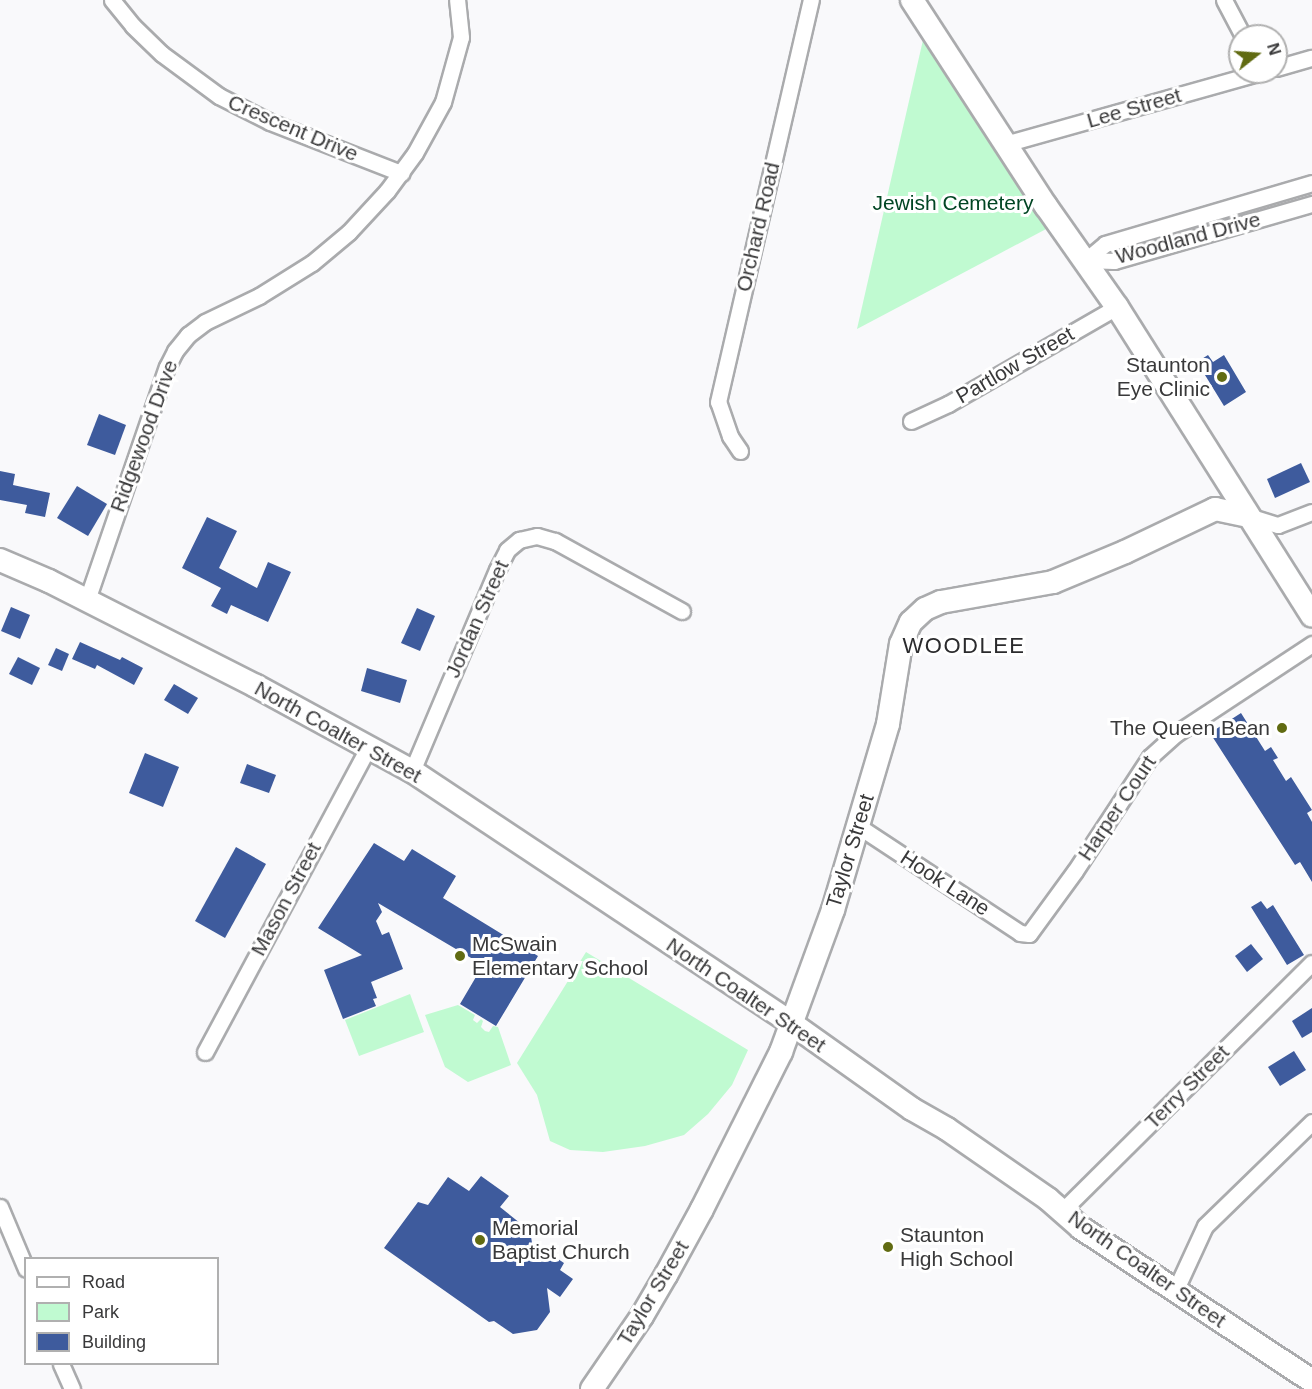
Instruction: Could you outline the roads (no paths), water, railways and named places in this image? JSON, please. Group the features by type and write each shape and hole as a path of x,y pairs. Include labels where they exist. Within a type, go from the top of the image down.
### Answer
{"street":[{"name":"Crescent Drive","path":"112,0 157,50 219,96 270,122 401,173"},
{"name":"Ridgewood Drive","path":"87,600 166,367 179,346 205,322 253,299 312,263 358,224 401,173 432,124 449,84 461,38 457,0"},
{"name":"Orchard Road","path":"740,450 730,436 717,402 811,0"},
{"path":"912,0 1046,206 1117,307 1312,616"},
{"path":"1224,0 1237,24"},
{"path":"1288,65 1312,58"},
{"name":"Lee Street","path":"1005,144 1228,81"},
{"name":"Woodland Drive","path":"1086,260 1105,244 1312,183"},
{"name":"Woodland Drive","path":"1086,260 1114,261 1312,204"},
{"name":"Partlow Street","path":"911,421 948,404 1117,307"},
{"name":"Taylor Street","path":"592,1389 642,1316 702,1209 781,1052 833,910 888,724 901,644 909,626 920,612 941,602 1053,582 1125,552 1215,509 1248,516"},
{"path":"1248,516 1278,525 1312,512"},
{"name":"Jordan Street","path":"412,771 497,570 507,550 519,540 537,536 555,541 682,611"},
{"name":"North Coalter Street","path":"0,560 87,600 369,746 412,771 790,1023 1062,1211 1081,1228 1312,1381"},
{"name":"Harper Court","path":"1032,932 1149,757 1177,733 1312,644"},
{"name":"Mason Street","path":"205,1052 369,746"},
{"name":"Hook Lane","path":"858,826 1020,933 1032,932"},
{"name":"Terry Street","path":"1062,1211 1312,963"},
{"path":"1176,1289 1205,1226 1312,1122"},
{"path":"0,1207 24,1264"},
{"path":"62,1365 72,1389"}],"place":[{"name":"Staunton Eye Clinic","path":"1222,377"},
{"name":"The Queen Bean","path":"1282,728"},
{"name":"McSwain Elementary School","path":"460,956"},
{"name":"Memorial Baptist Church","path":"480,1240"},
{"name":"Staunton High School","path":"888,1247"}],"district":[{"name":"WOODLEE","path":"964,646"}],"park label":[{"name":"Jewish Cemetery","path":"953,203"}]}
